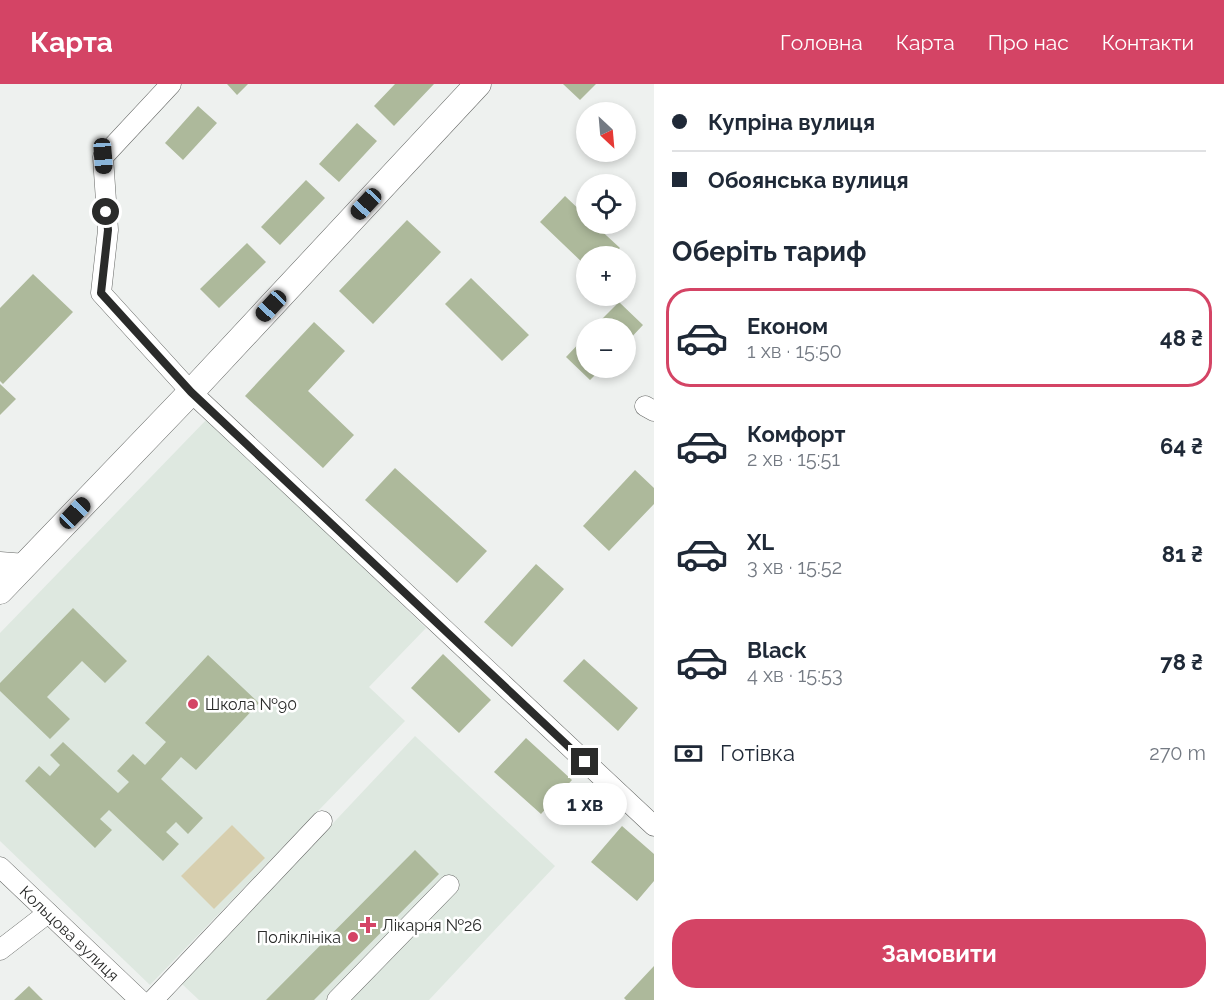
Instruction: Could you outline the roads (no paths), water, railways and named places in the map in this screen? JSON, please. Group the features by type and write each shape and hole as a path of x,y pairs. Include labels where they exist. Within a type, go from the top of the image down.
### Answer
{"main road":[{"path":"0,591 191,392 478,84"}],"street":[{"path":"171,84 103,156 108,230 101,293 191,392 654,826"},
{"path":"0,562 26,564"},
{"path":"153,1000 322,821"},
{"name":"Кольцова вулиця","path":"0,867 140,1000"},
{"path":"337,1000 449,885"},
{"path":"0,950 48,912"}],"place":[{"name":"Школа №90","path":"193,704"},
{"name":"Лікарня №26","path":"368,925"},
{"name":"Поліклініка","path":"353,937"}]}
